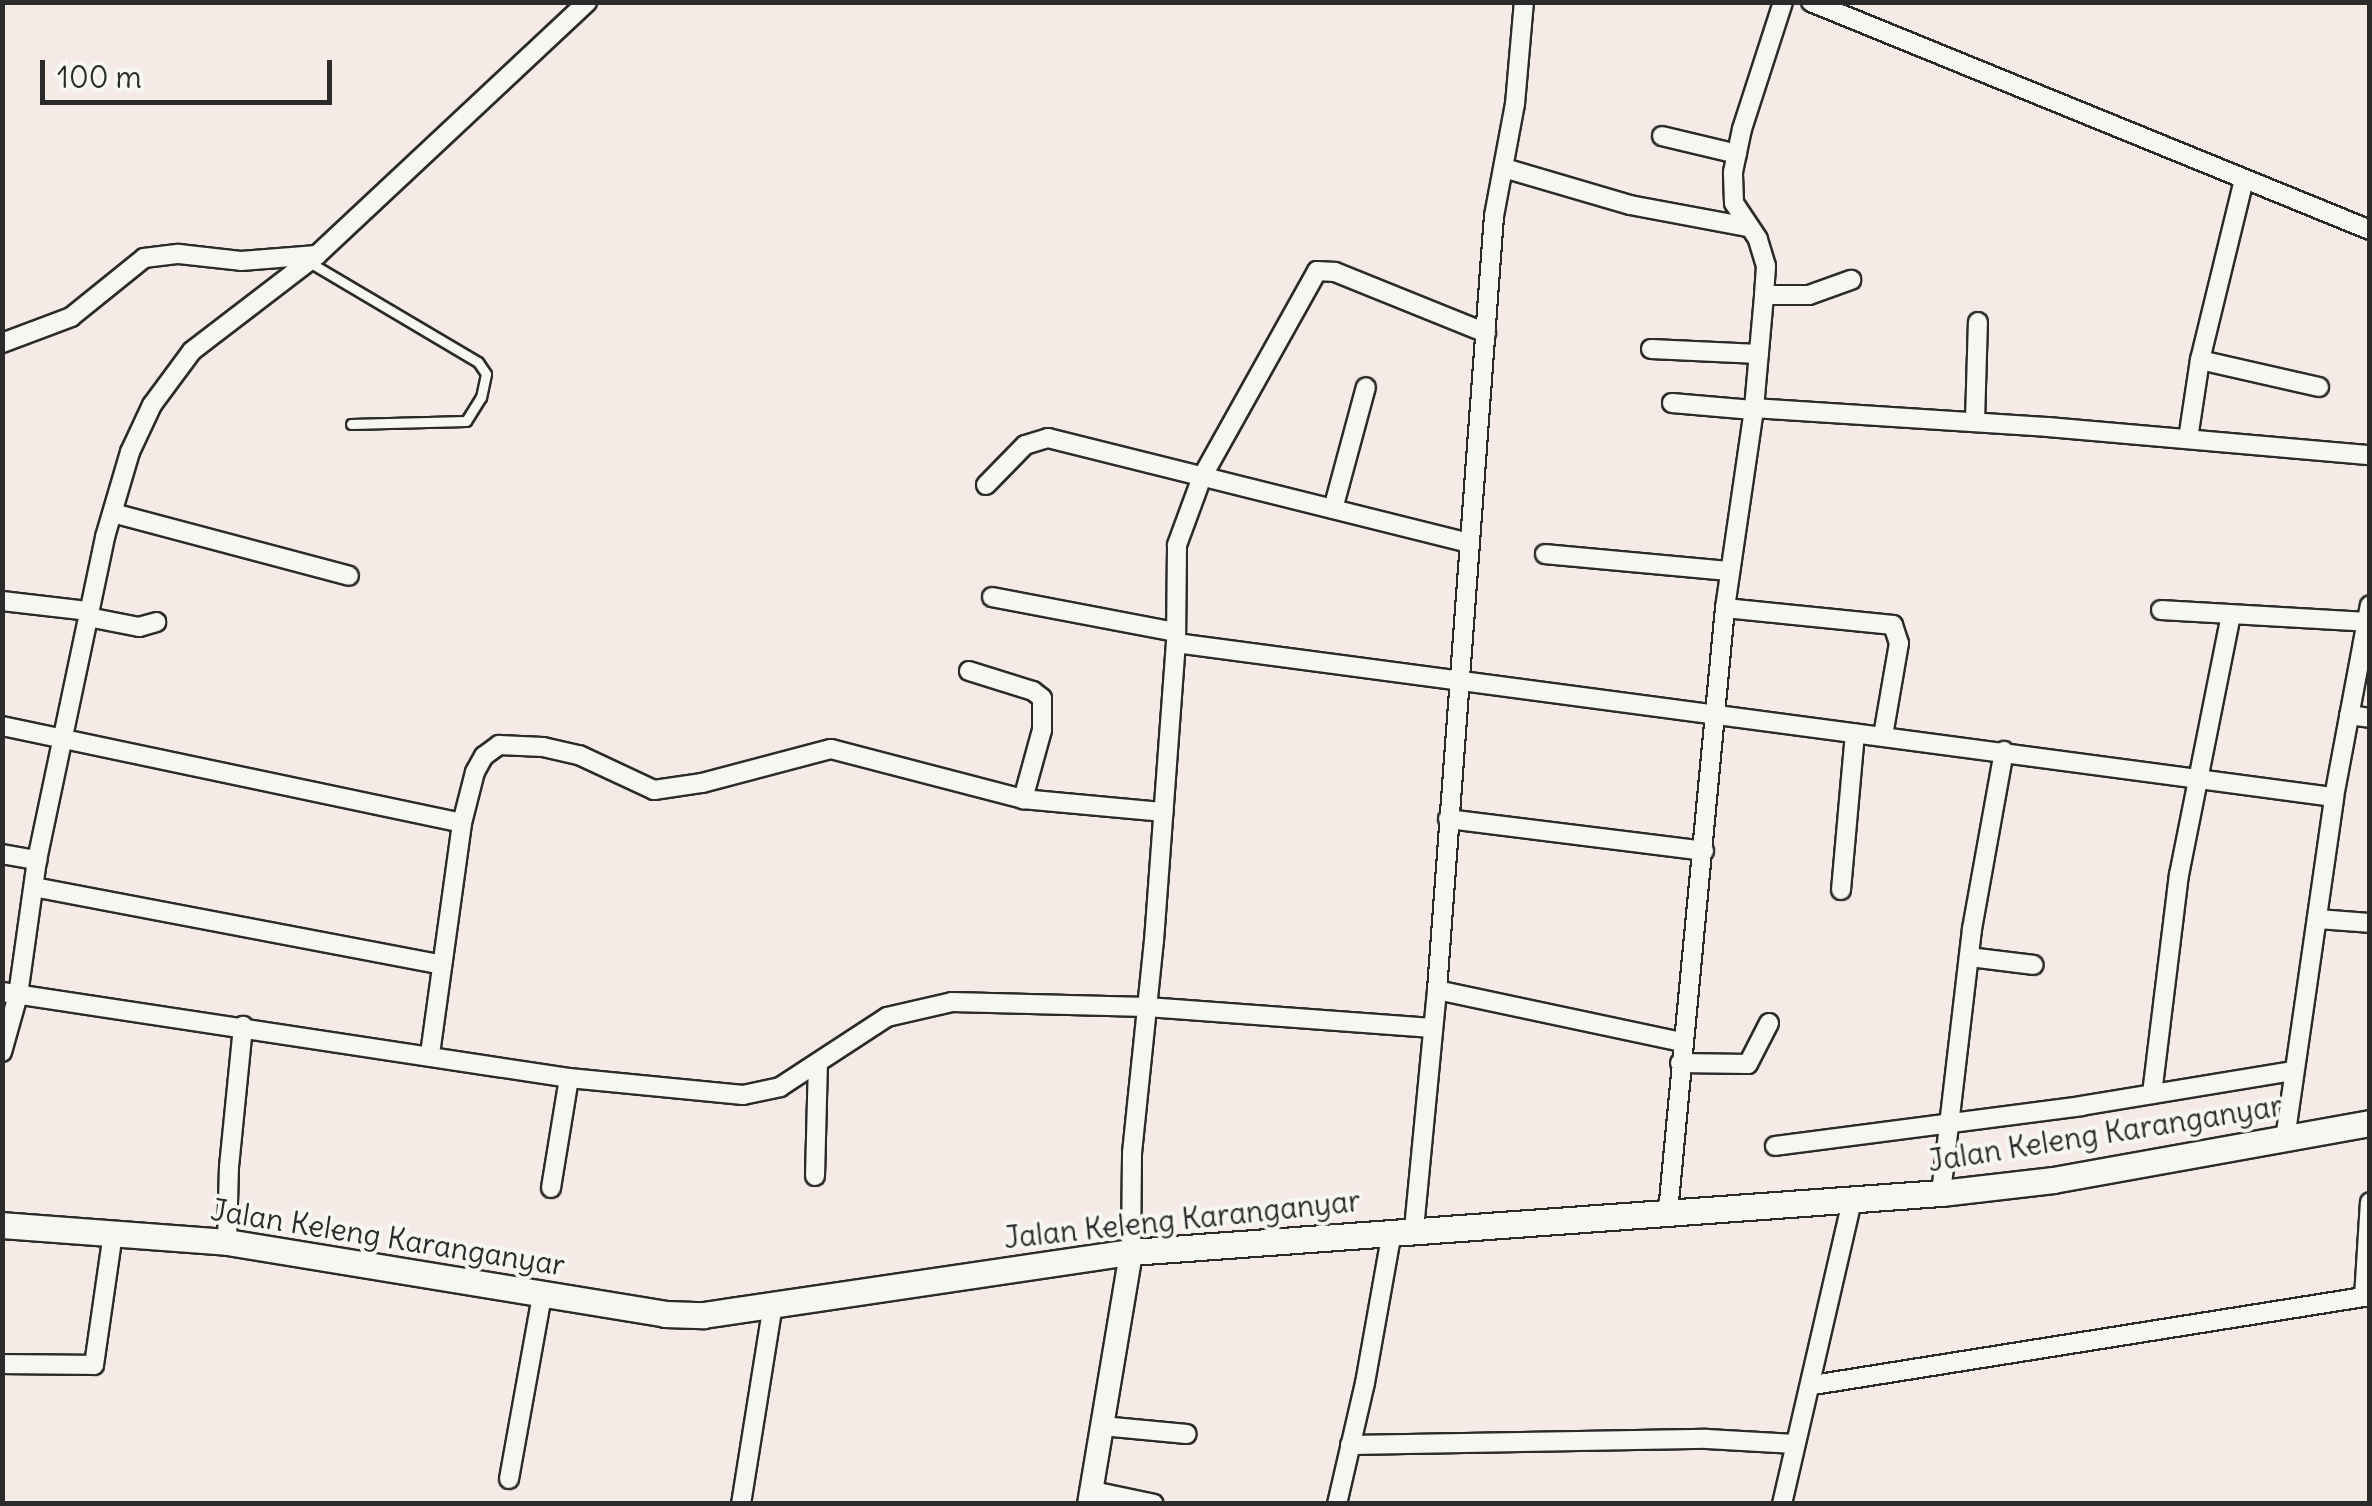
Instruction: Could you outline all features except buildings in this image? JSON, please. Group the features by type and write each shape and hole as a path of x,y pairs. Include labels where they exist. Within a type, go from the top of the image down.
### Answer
{"main road":[{"name":"Jalan Keleng Karanganyar","path":"2,1225 227,1242 684,1315 1131,1252 1941,1193 2053,1180 2370,1123"}],"street":[{"path":"2,1052 36,860 112,512 130,452 152,405 192,351 313,259 587,2"},
{"path":"1337,1504 1420,1162 1437,990 1494,216 1504,168 1524,2"},
{"path":"1668,1212 1725,608 1754,409 1766,266 1758,239 1734,203 1737,154 1783,2"},
{"path":"1811,2 2370,230"},
{"path":"1662,136 1737,154"},
{"path":"1504,168 1630,205 1747,227"},
{"path":"2188,439 2200,360 2244,179"},
{"path":"2,342 71,317 144,258 179,254 241,260 313,259"},
{"path":"1154,1504 1091,1497 1131,1252 1132,1153 1176,638 1177,546 1202,477 1317,271 1335,272 1486,333"},
{"path":"1764,295 1809,295 1851,280"},
{"path":"1975,421 1978,322"},
{"path":"1652,349 1760,354"},
{"path":"2200,360 2319,387"},
{"path":"1333,509 1366,387"},
{"path":"1672,403 1975,421 2370,455"},
{"path":"986,485 1024,445 1048,438 1470,543"},
{"path":"112,512 349,576"},
{"path":"1545,554 1730,571"},
{"path":"992,597 1176,638 2334,797"},
{"path":"2,601 89,614 138,627 156,622"},
{"path":"1725,608 1893,625 1900,642 1883,736"},
{"path":"2161,610 2231,615 2368,613 2334,797 2285,1138"},
{"path":"2152,1094 2162,985 2231,615"},
{"path":"969,671 1033,691 1042,698 1042,730 1023,798"},
{"path":"2349,715 2370,718"},
{"path":"2,726 462,823"},
{"path":"1841,890 1855,734"},
{"path":"430,1054 462,823 484,756 510,744 580,755 654,790 702,783 831,749 1023,798 1163,812"},
{"path":"1941,1193 1968,958 2004,750"},
{"path":"1448,819 1704,851"},
{"path":"2,854 36,860"},
{"path":"34,886 442,964"},
{"path":"2316,919 2370,923"},
{"path":"1968,958 2034,965"},
{"path":"1437,990 1682,1042"},
{"path":"10,993 569,1078 743,1096 780,1087 887,1017 919,1006 952,1002 1147,1008 1432,1028"},
{"path":"1680,1064 1748,1064 1768,1023"},
{"path":"227,1242 243,1026"},
{"path":"815,1176 818,1062"},
{"path":"551,1188 569,1078"},
{"path":"1775,1146 2152,1094 2290,1087"},
{"path":"1782,1504 1852,1200"},
{"path":"1812,1385 2367,1296 2370,1202"},
{"path":"2,1364 94,1365 112,1233"},
{"path":"510,1479 542,1294"},
{"path":"741,1504 773,1304"},
{"path":"1102,1426 1187,1434"},
{"path":"1350,1446 1707,1439 1795,1444"}],"lane":[{"path":"313,259 478,362 486,374 482,396 466,422 351,424"}]}
